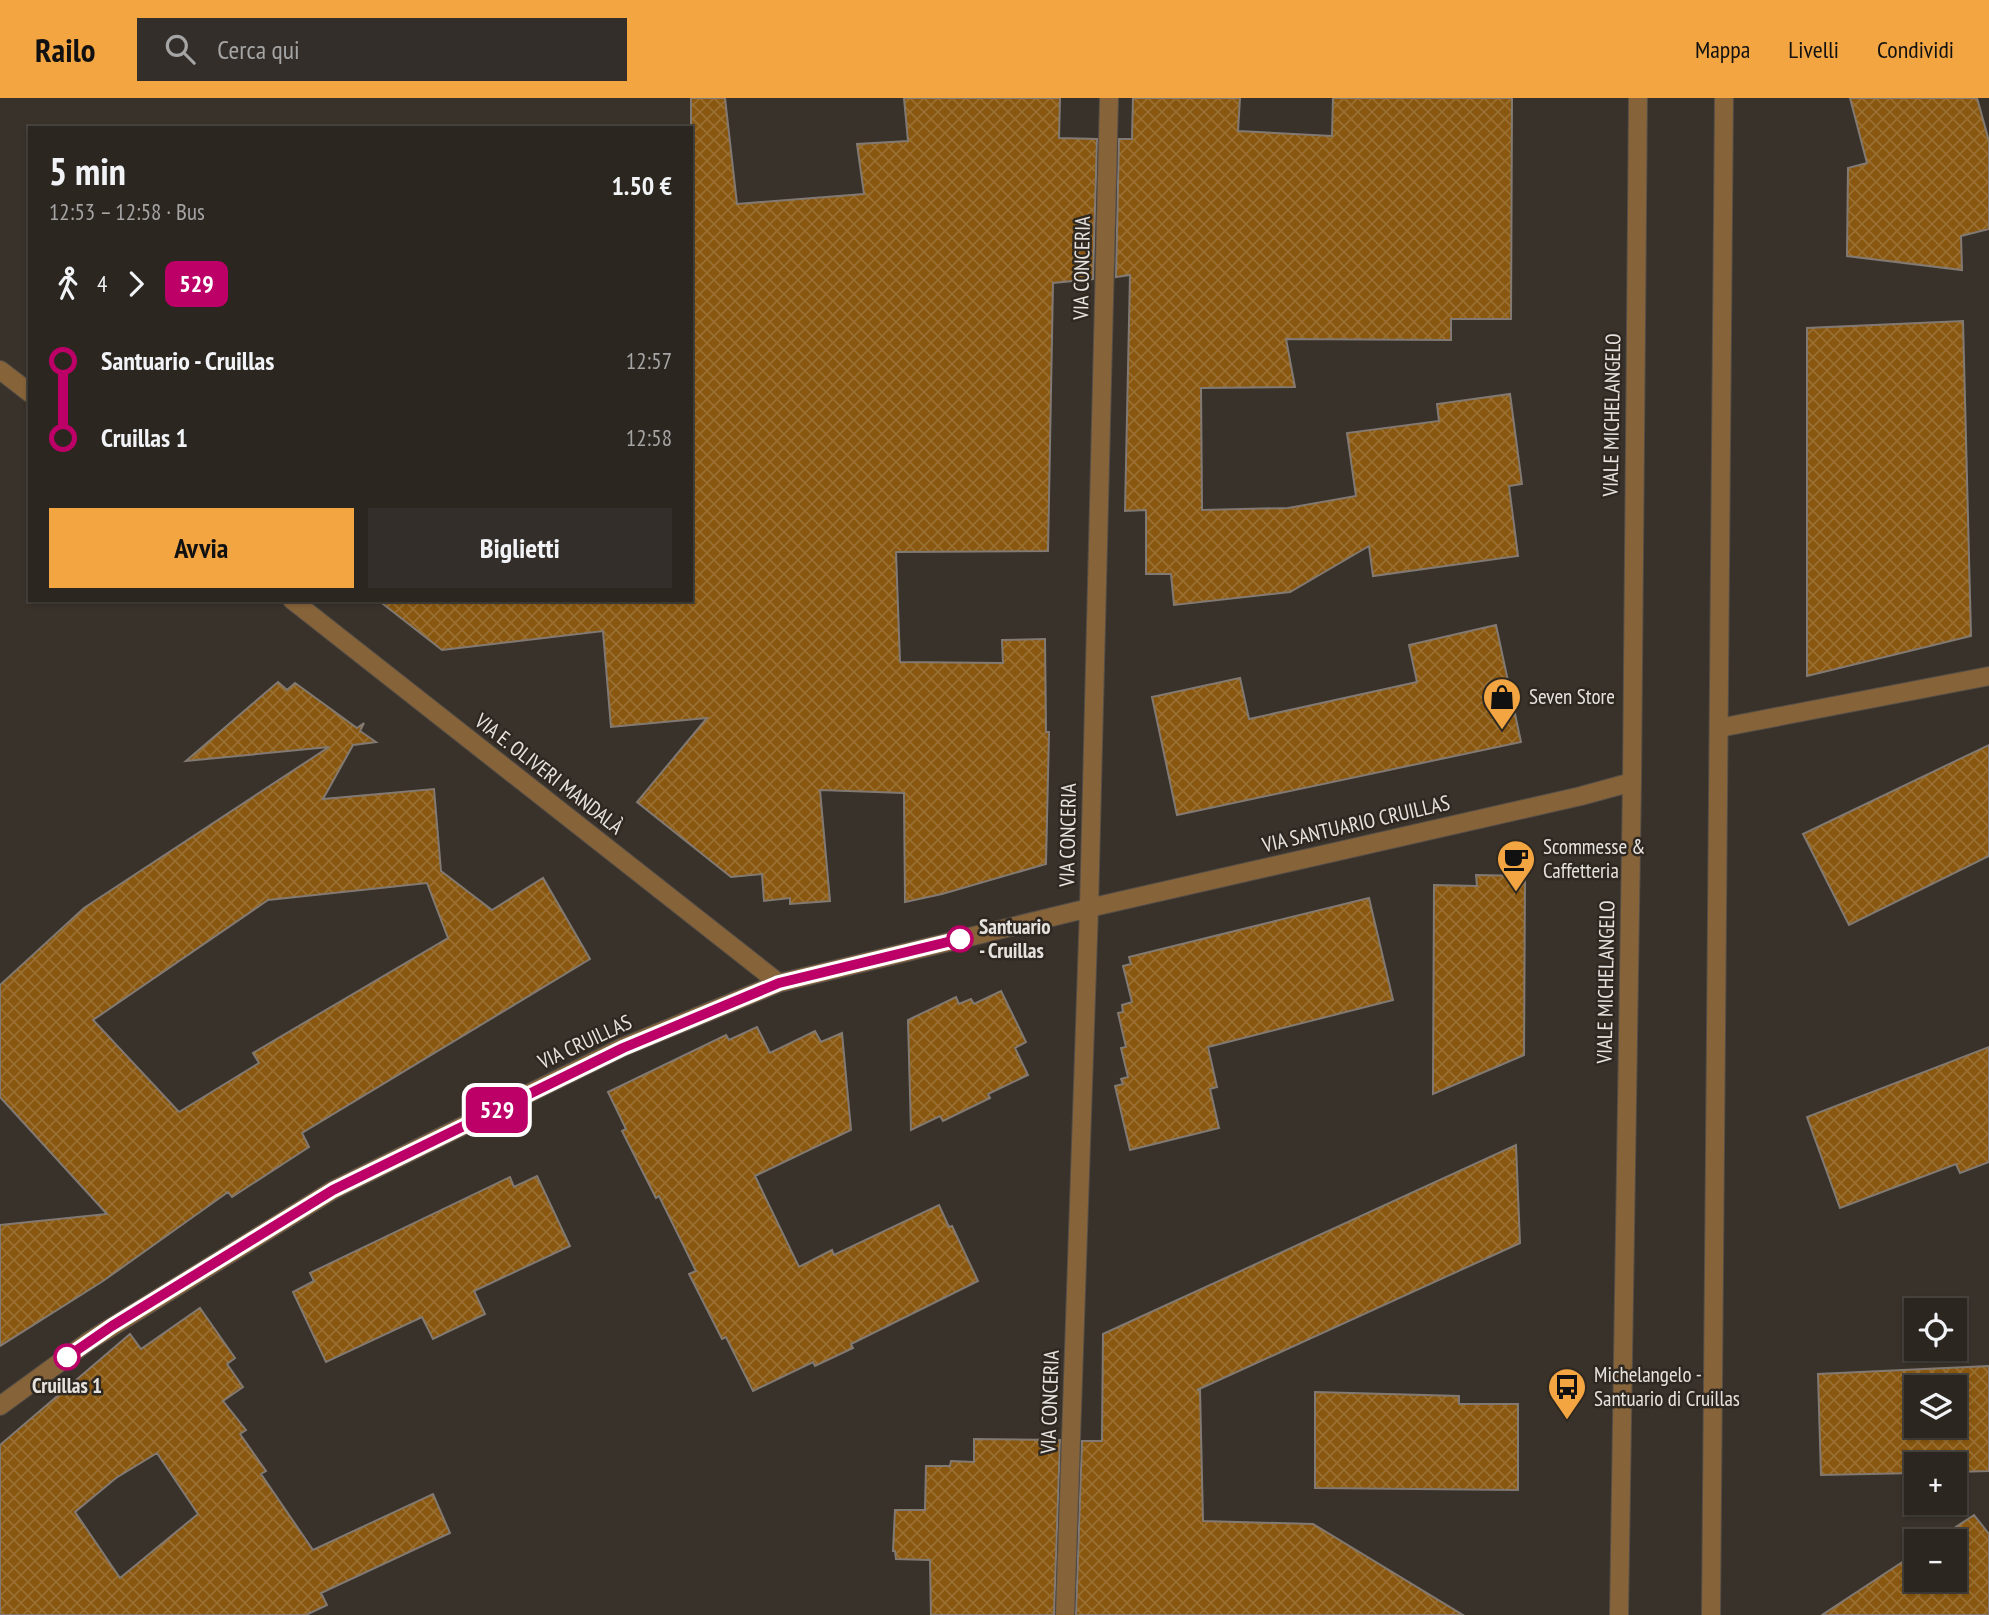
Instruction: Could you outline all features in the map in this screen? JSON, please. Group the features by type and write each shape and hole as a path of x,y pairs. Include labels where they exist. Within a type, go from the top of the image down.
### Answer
{"street":[{"name":"VIA CONCERIA","path":"1065,1615 1089,908 1109,98"},
{"name":"VIALE MICHELANGELO","path":"1619,1615 1632,782 1638,98"},
{"path":"1711,1615 1724,98"},
{"path":"0,370 28,391"},
{"name":"VIA E. OLIVERI MANDALÀ","path":"295,602 779,983"},
{"path":"1719,728 1989,676"},
{"name":"VIA SANTUARIO CRUILLAS","path":"1089,908 1581,796 1632,782"},
{"name":"VIA CRUILLAS","path":"0,1406 89,1341 333,1190 623,1048 779,983 1089,908"}],"building":[{"path":"691,98 725,98 737,204 864,194 857,144 908,141 904,98 1060,98 1059,138 1097,139 1093,279 1053,283 1048,551 896,552 900,662 1003,663 1002,640 1045,639 1046,732 1049,732 1046,864 905,902 904,793 820,790 830,901 790,904 790,898 764,901 762,874 731,877 637,802 707,718 611,727 603,631 442,650 381,602 693,602"},
{"path":"1133,98 1240,98 1238,131 1332,136 1333,98 1512,98 1511,319 1451,319 1451,340 1286,339 1295,387 1201,388 1202,510 1288,508 1356,496 1347,433 1439,421 1437,404 1510,394 1522,484 1509,486 1518,556 1373,576 1369,546 1290,592 1174,605 1171,574 1146,574 1146,510 1125,511 1130,275 1116,277 1119,139 1132,139"},
{"path":"1850,98 1977,98 1989,141 1989,229 1961,236 1962,270 1847,256 1848,168 1867,163"},
{"path":"1963,321 1971,636 1807,676 1807,328"},
{"path":"1496,625 1521,742 1177,815 1152,697 1240,678 1249,719 1417,682 1409,645"},
{"path":"278,682 287,690 295,683 357,728 364,723 360,731 376,742 353,745 323,799 434,789 441,871 492,910 543,878 590,959 302,1133 309,1147 232,1197 228,1192 103,1281 0,1346 0,1225 107,1214 0,1097 0,985 84,908 329,747 186,761","holes":["427,883 448,938 253,1053 259,1063 179,1112 93,1020 268,900"]},
{"path":"1989,745 1989,856 1849,925 1803,834"},
{"path":"1476,875 1525,876 1524,1055 1433,1094 1434,885 1477,886"},
{"path":"1369,898 1393,1000 1208,1047 1217,1087 1210,1089 1219,1128 1130,1150 1115,1086 1123,1084 1121,1079 1128,1077 1121,1048 1126,1047 1118,1013 1123,1012 1122,1005 1132,1002 1123,966 1131,964 1129,957"},
{"path":"1001,991 1026,1042 1015,1048 1028,1075 988,1094 990,1098 943,1121 940,1116 911,1130 908,1020 956,997 959,1004 971,999 974,1004"},
{"path":"757,1027 770,1053 815,1031 821,1042 842,1033 851,1130 755,1176 799,1267 832,1250 834,1255 939,1205 978,1281 851,1344 853,1348 815,1366 813,1362 753,1391 726,1337 722,1339 689,1274 696,1271 659,1196 656,1198 622,1131 626,1129 608,1092 726,1035 729,1040"},
{"path":"1989,1047 1989,1162 1960,1173 1956,1164 1840,1208 1807,1117"},
{"path":"1516,1145 1520,1243 1197,1390 1200,1390 1203,1521 1313,1524 1463,1615 1076,1615 1082,1441 1102,1441 1103,1334"},
{"path":"537,1176 570,1246 474,1291 485,1314 433,1339 422,1317 326,1362 293,1292 314,1281 310,1273 510,1177 514,1187"},
{"path":"200,1308 235,1358 227,1364 243,1387 223,1401 246,1430 240,1434 266,1471 261,1474 313,1550 433,1494 450,1533 321,1593 327,1605 306,1615 0,1615 0,1445 130,1334 141,1349","holes":["157,1453 198,1514 120,1578 75,1512 116,1478"]},
{"path":"1989,1366 1989,1471 1967,1472 1967,1452 1904,1452 1904,1473 1821,1475 1818,1374"},
{"path":"1315,1392 1459,1396 1459,1404 1518,1404 1518,1490 1315,1488"},
{"path":"974,1439 1060,1440 1054,1615 931,1615 930,1560 896,1559 893,1551 895,1510 925,1510 926,1466 950,1466 951,1461 974,1462"},
{"path":"1974,1515 1989,1534 1989,1615 1822,1615 1904,1561 1904,1592 1967,1592 1967,1529 1953,1529"}],"bus line":[{"name":"529","path":"67,1357 112,1326 333,1190 623,1048 779,983 960,939"}],"place":[{"name":"Seven Store","path":"1502,731"},
{"name":"Scommesse & Caffetteria","path":"1516,893"},
{"name":"Santuario - Cruillas","path":"960,939"},
{"name":"Cruillas 1","path":"67,1357"},
{"name":"Michelangelo - Santuario di Cruillas","path":"1567,1421"}]}
